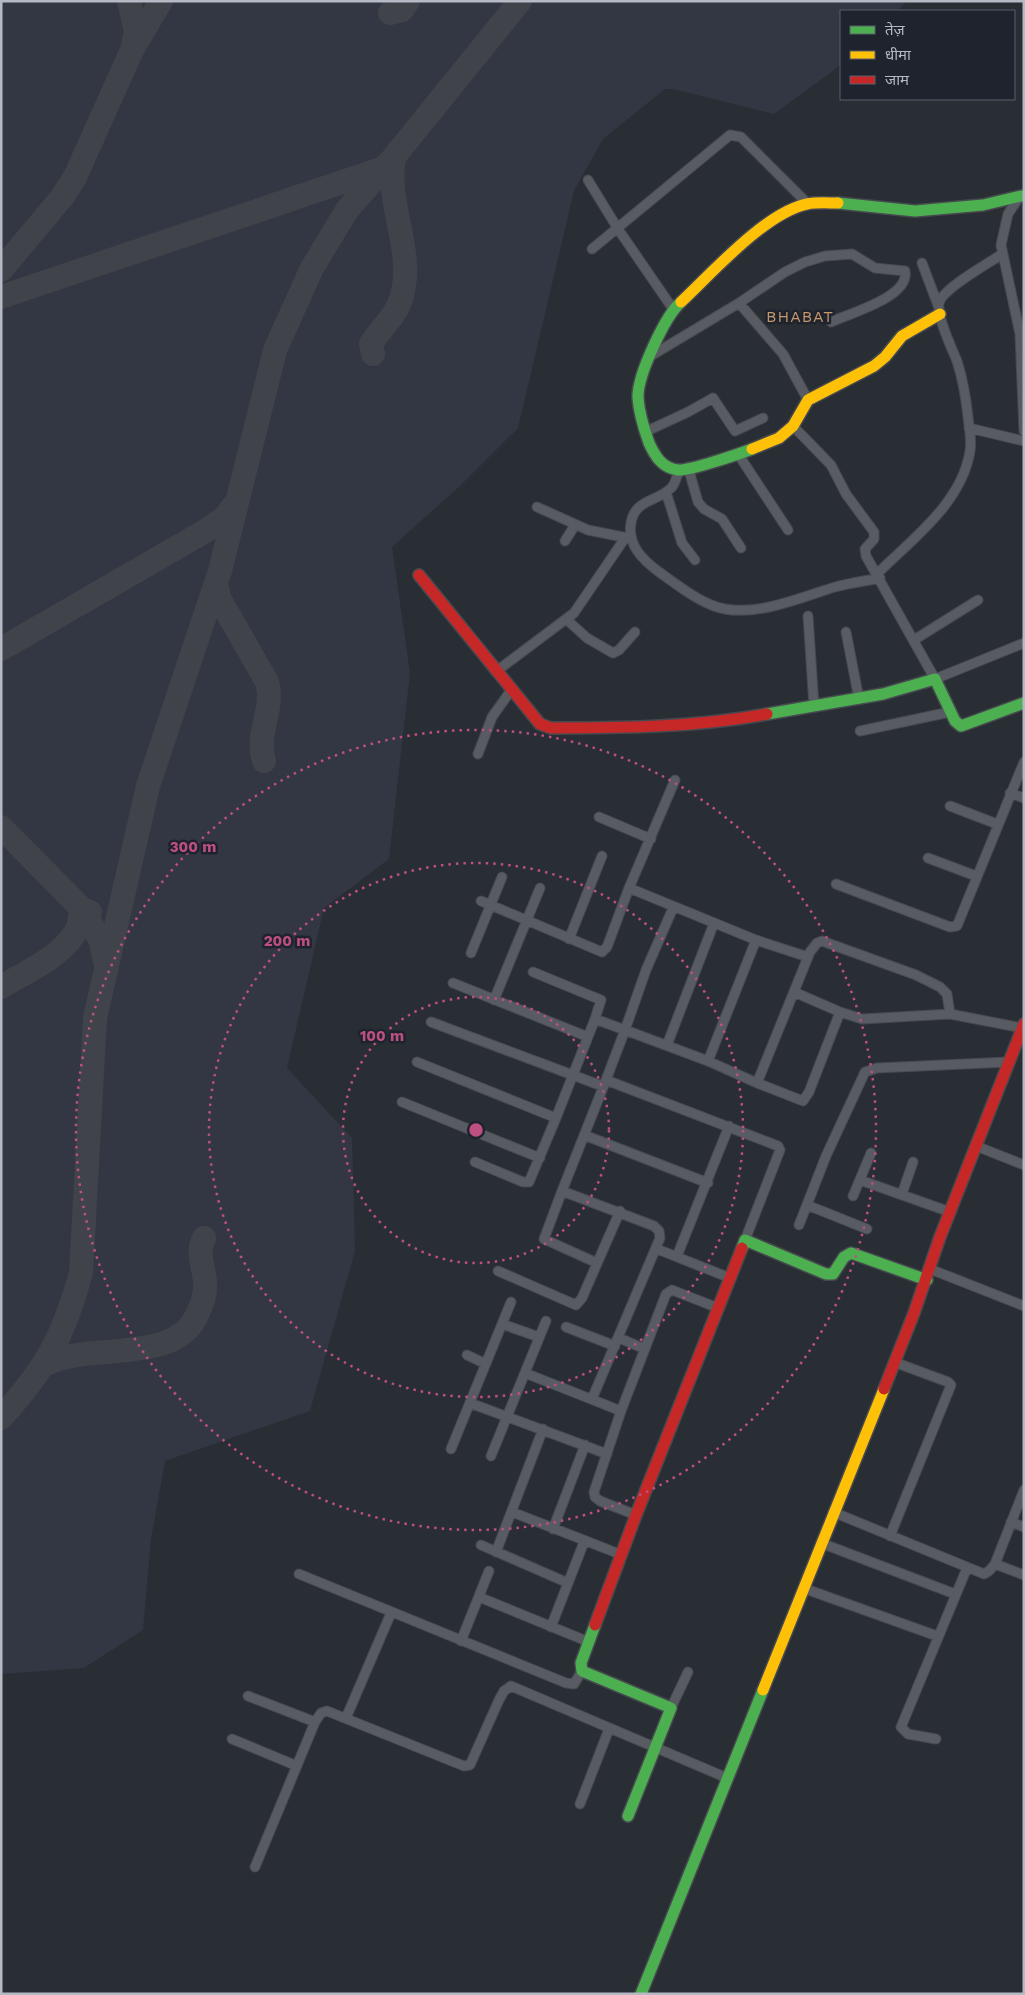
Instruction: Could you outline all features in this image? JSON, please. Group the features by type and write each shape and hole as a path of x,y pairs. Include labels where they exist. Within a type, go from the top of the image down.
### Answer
{"street":[{"path":"592,249 730,135 741,138 808,204"},
{"path":"588,180 618,229 673,309"},
{"path":"1002,254 942,297 939,311 908,332 886,357 874,366 808,400 793,426 779,438 738,454 684,468 665,466 655,458 645,432 638,397 649,358 673,309 765,224 791,210 808,204 837,203 915,210 983,205 1022,194"},
{"path":"1022,194 1014,203 1005,221 1001,238 1002,254 1018,320 1024,431"},
{"path":"649,358 739,303 785,272 825,256 852,254 874,268 905,271 904,278 891,297 831,322"},
{"path":"536,507 597,533 628,538 634,548 652,566 707,603 722,609 778,606 837,586 878,576 950,499 968,462 971,450 961,374 922,262"},
{"path":"739,303 783,354 808,400"},
{"path":"645,432 713,398 736,431 763,418"},
{"path":"793,426 831,465 846,494 874,532 874,539 865,549 935,679 954,722 961,726 1024,703"},
{"path":"969,428 1024,441"},
{"path":"738,454 788,530"},
{"path":"498,670 566,619 578,607 628,538 631,522 638,508 666,492 674,484 684,468"},
{"path":"684,468 698,502 709,512 722,519 741,548"},
{"path":"666,492 682,543 695,560"},
{"path":"565,541 575,525"},
{"path":"418,575 498,670 540,724 551,728 633,728 714,722 860,698 910,688 1024,643"},
{"path":"914,640 978,600"},
{"path":"808,616 814,706"},
{"path":"566,619 587,638 614,653 619,650 634,632"},
{"path":"846,632 860,698"},
{"path":"478,754 492,717 512,689"},
{"path":"860,732 950,712"},
{"path":"836,884 954,928 959,921 1024,762"},
{"path":"480,901 599,952 605,951 629,888 675,780"},
{"path":"1010,793 1024,798"},
{"path":"950,806 998,824"},
{"path":"599,817 651,839"},
{"path":"569,938 602,856"},
{"path":"928,858 976,876"},
{"path":"471,953 502,877"},
{"path":"494,1000 540,888"},
{"path":"629,888 673,908 756,940 808,957"},
{"path":"597,1263 544,1239 625,1030 646,970 673,908"},
{"path":"667,1045 714,923"},
{"path":"708,1061 756,940"},
{"path":"757,1083 812,947 822,941 916,976 940,987 947,994 950,1014"},
{"path":"475,1162 527,1183 530,1182 574,1075 601,1000 533,972"},
{"path":"453,984 588,1037"},
{"path":"641,1994 929,1275 950,1212 1023,1026 950,1014 862,1019 840,1012 794,992"},
{"path":"595,1018 708,1061 803,1101 807,1098 840,1012"},
{"path":"300,1574 461,1641 571,1685 574,1684 582,1670 581,1663 636,1515 780,1150 772,1142 729,1126 604,1083 574,1075 430,1022"},
{"path":"417,1062 556,1118"},
{"path":"799,1225 826,1156 865,1072 877,1068 1008,1062"},
{"path":"402,1102 540,1158"},
{"path":"677,1256 708,1183 729,1126"},
{"path":"584,1135 708,1183"},
{"path":"976,1146 1024,1165"},
{"path":"853,1196 871,1153"},
{"path":"902,1194 913,1162"},
{"path":"860,1180 950,1212"},
{"path":"562,1191 620,1211 654,1226 659,1231 657,1248 592,1399"},
{"path":"807,1205 867,1229"},
{"path":"498,1271 576,1305 582,1298 620,1211"},
{"path":"745,1240 826,1274 833,1274 844,1258 851,1253 929,1275 1024,1306"},
{"path":"657,1248 730,1278"},
{"path":"636,1515 596,1497 594,1492 645,1349 668,1291 676,1292 718,1308"},
{"path":"451,1449 511,1302"},
{"path":"491,1456 546,1321"},
{"path":"502,1324 539,1337"},
{"path":"566,1327 645,1349"},
{"path":"467,1355 486,1364"},
{"path":"890,1536 950,1385 948,1382 894,1362"},
{"path":"525,1373 622,1410"},
{"path":"470,1402 607,1454"},
{"path":"496,1552 543,1430"},
{"path":"553,1529 585,1446"},
{"path":"833,1512 984,1574 990,1571 995,1564 1024,1490"},
{"path":"512,1512 584,1542 622,1555"},
{"path":"1011,1522 1024,1527"},
{"path":"551,1627 584,1542"},
{"path":"821,1543 955,1594"},
{"path":"481,1545 568,1583"},
{"path":"995,1564 1024,1575"},
{"path":"936,1739 908,1734 901,1727 937,1636 967,1568"},
{"path":"461,1641 489,1571"},
{"path":"803,1588 937,1636"},
{"path":"479,1597 589,1642"},
{"path":"346,1718 391,1612"},
{"path":"582,1670 671,1708"},
{"path":"628,1816 671,1708 688,1672"},
{"path":"255,1867 315,1722 321,1713 327,1711 464,1766 470,1765 499,1700 504,1691 511,1686 727,1778"},
{"path":"248,1696 315,1722"},
{"path":"580,1804 609,1729"},
{"path":"232,1739 297,1766"}],"shaded area":[{"path":"1,1 907,1 898,10 840,10 840,66 774,114 673,89 665,89 603,139 574,191 518,428 459,487 392,547 410,673 389,859 324,908 287,1068 352,1138 355,1251 310,1411 165,1461 151,1539 143,1630 84,1668 1,1674"}],"taxiway":[{"path":"129,1 136,31 133,46"},
{"path":"1,270 63,196 75,177 132,50 161,1"},
{"path":"390,13 402,10 408,1"},
{"path":"1,1418 30,1383 51,1351 67,1316 81,1273 95,1018 148,786 220,571 275,350 312,268 347,210 394,157 520,1"},
{"path":"373,354 371,344 399,305 405,281 403,246 393,192 394,157"},
{"path":"1,297 381,169"},
{"path":"1,649 207,530 225,517 236,503"},
{"path":"216,583 219,598 267,682 269,702 262,741 264,761"},
{"path":"1,827 81,908 100,939 106,965"},
{"path":"1,987 55,954 72,937 78,927 81,908 90,912"},
{"path":"44,1365 62,1358 83,1354 150,1347 169,1341 186,1331 197,1315 204,1295 205,1282 201,1254 204,1238"}],"traffic: fast":[{"path":"838,203 915,211 983,205 1021,196"},
{"path":"681,302 667,320 653,347 639,388 638,398 641,415 651,448 663,464 678,470 703,465 752,449"},
{"path":"767,714 883,694 935,679 955,721 961,726 1024,703"},
{"path":"742,1248 745,1240 826,1274 833,1274 844,1257 851,1253 927,1280"},
{"path":"595,1625 581,1663 582,1671 671,1708 628,1816"},
{"path":"641,1994 763,1690"}],"traffic: slow":[{"path":"681,302 740,245 774,219 807,204 838,203"},
{"path":"752,449 779,438 793,426 808,400 874,366 885,357 902,336 940,314"},
{"path":"763,1690 884,1389"}],"traffic: jam":[{"path":"419,575 540,724 551,728 660,726 714,722 767,714"},
{"path":"884,1389 914,1313 940,1237 1024,1024"},
{"path":"595,1625 636,1515 742,1248"}],"district":[{"name":"BHABAT","path":"800,316"}]}
